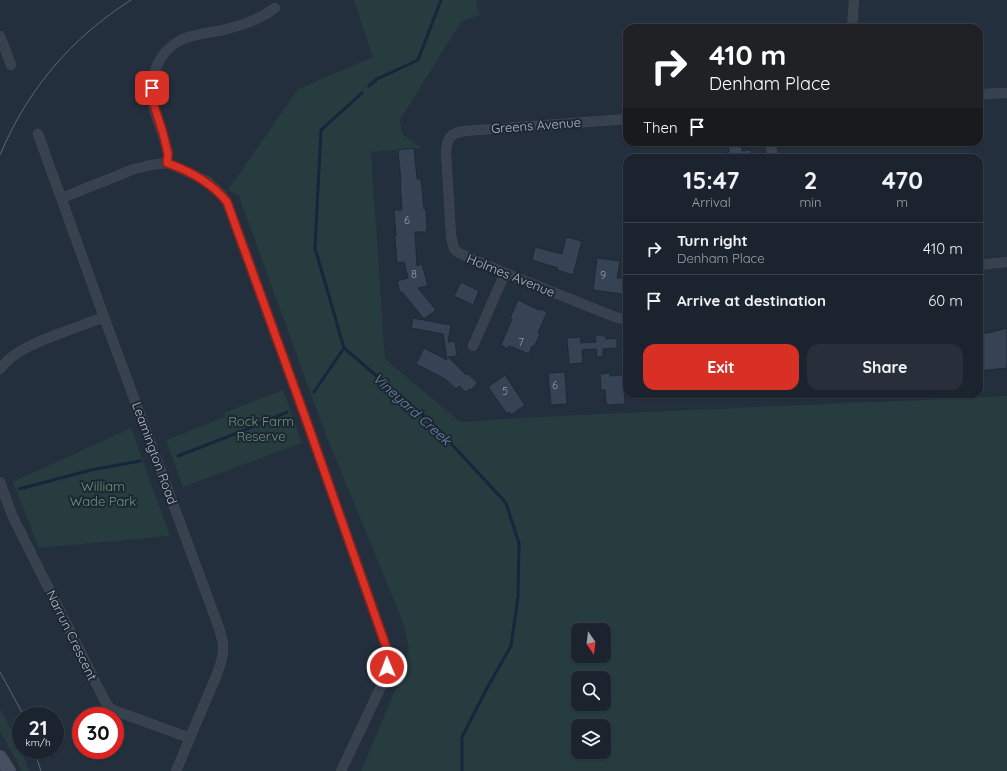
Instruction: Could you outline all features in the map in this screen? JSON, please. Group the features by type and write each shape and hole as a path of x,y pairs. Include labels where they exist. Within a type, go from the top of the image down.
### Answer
{"main road":[{"path":"0,757 9,771"}],"street":[{"path":"852,24 854,0"},
{"path":"167,163 168,154 151,93 152,80 155,70 164,54 170,47 179,41 256,20 275,8"},
{"path":"0,36 11,65"},
{"path":"983,94 1007,93"},
{"name":"Greens Avenue","path":"448,140 450,136 465,130 623,118"},
{"name":"Leamington Road","path":"38,134 219,628 223,643 223,653 217,674 176,771"},
{"name":"Holmes Avenue","path":"448,140 446,152 451,235 455,250 505,273 623,319"},
{"path":"62,198 134,169 167,163 208,182 227,202 389,655 385,678 341,771"},
{"path":"983,265 1007,262"},
{"path":"473,346 505,273"},
{"path":"0,369 13,355 27,346 104,317"},
{"name":"Narrun Crescent","path":"0,482 12,515 107,705 113,710 190,738"}],"green space":[{"path":"354,0 476,0 480,15 461,22 400,120 402,134 421,148 371,152 385,359 460,422 536,417 1007,396 1007,771 361,771 404,669 409,648 403,622 326,435 239,196 228,190 298,89 373,57"},
{"name":"Rock Farm Reserve","path":"283,390 302,443 183,487 166,440 225,417 224,413"},
{"name":"William Wade Park","path":"131,428 170,536 39,548 13,482"},
{"path":"0,709 12,732 12,752 0,731"},
{"path":"16,759 24,759 29,771 21,771"}],"building":[{"path":"728,146 741,146 742,151 751,150 752,154 726,154 729,152"},
{"path":"414,148 417,179 421,179 424,209 426,208 427,232 415,232 417,266 422,264 428,286 418,288 436,310 424,319 402,292 400,292 397,281 408,278 404,262 397,263 394,210 402,210 398,150"},
{"path":"566,237 582,241 573,275 557,270 558,268 532,260 535,247 562,254"},
{"path":"597,258 620,261 617,278 623,278 623,294 593,290"},
{"path":"461,282 479,291 473,305 454,296"},
{"path":"518,300 539,310 540,309 547,312 538,333 540,334 534,347 532,346 529,354 509,346 508,349 501,345"},
{"path":"413,318 451,325 448,342 455,341 457,356 448,357 466,375 468,374 478,383 471,390 469,389 466,392 459,386 456,389 445,379 416,364 424,348 447,360 443,334 411,328"},
{"path":"1007,328 1007,368 983,371 983,333"},
{"path":"595,335 606,336 606,339 617,338 617,348 603,349 603,356 597,357 596,349 582,350 583,363 569,364 567,338 580,337 581,343 596,342"},
{"path":"565,372 567,404 551,405 548,373"},
{"path":"610,373 610,376 623,375 623,398 625,398 625,404 609,405 606,403 605,390 601,390 600,374"},
{"path":"505,375 525,405 511,415 510,412 507,414 488,387"}],"waterway":[{"name":"Vineyard Creek","path":"369,86 377,79 418,60 441,0"},
{"name":"Vineyard Creek","path":"362,93 321,130 315,248 344,348 433,424 506,503 519,543 518,597 511,646 462,737 462,771"},
{"path":"314,392 344,348"},
{"path":"178,456 287,412"},
{"path":"19,489 91,470 140,461"}],"tram line":[{"path":"0,155 23,109 37,87 53,67 89,31 131,0"},
{"path":"0,672 19,707"},
{"path":"37,759 41,771"}],"route":[{"path":"152,88 152,99 168,154 167,163 208,182 227,202 389,655 387,667"}]}
